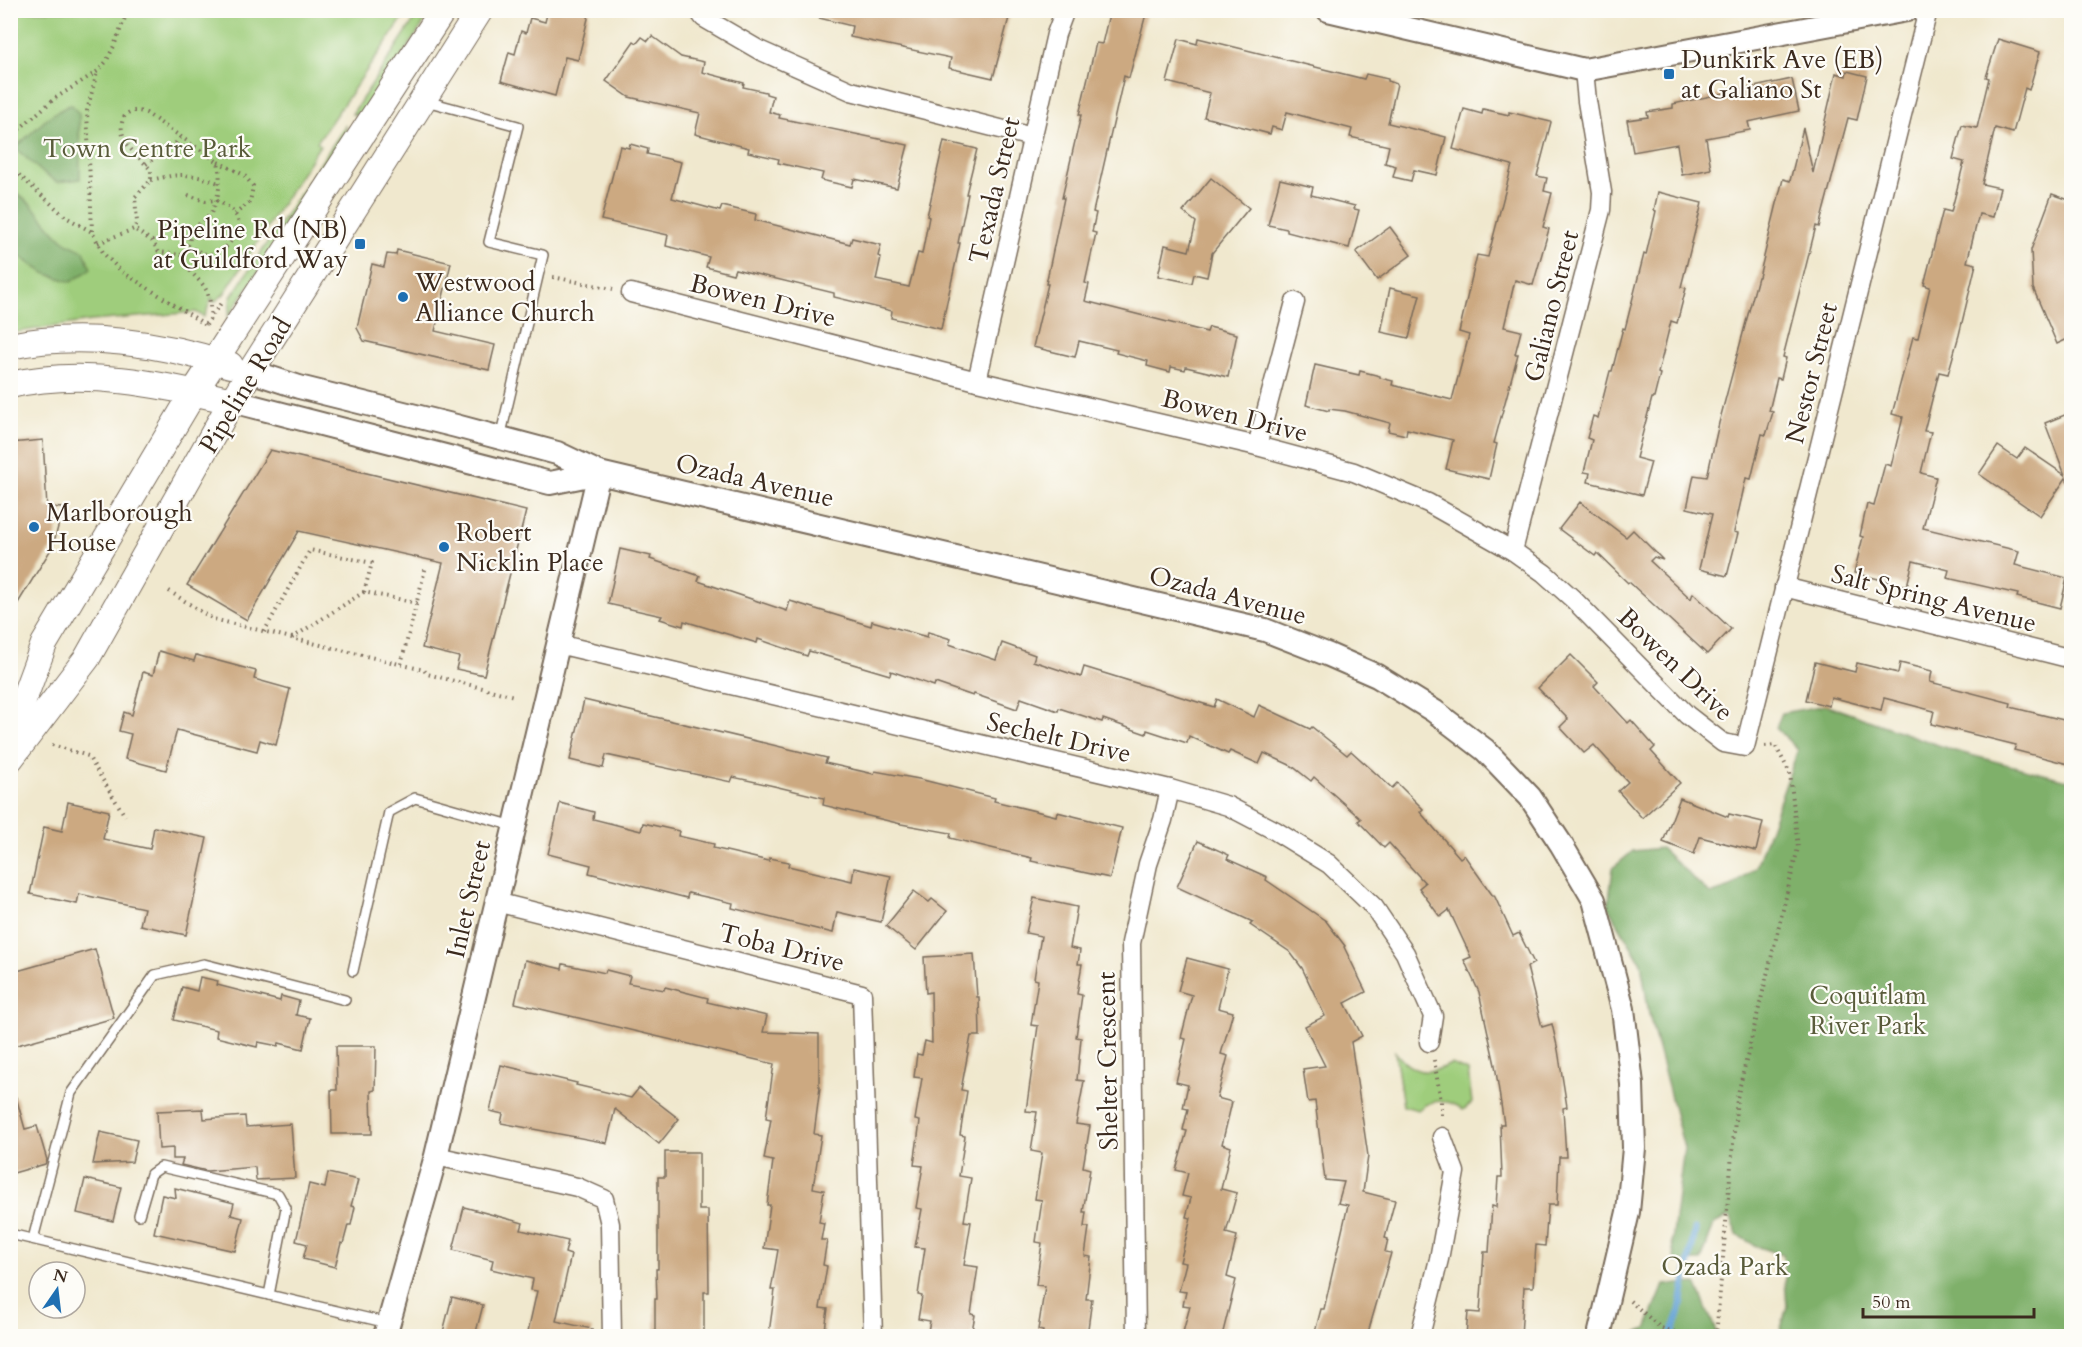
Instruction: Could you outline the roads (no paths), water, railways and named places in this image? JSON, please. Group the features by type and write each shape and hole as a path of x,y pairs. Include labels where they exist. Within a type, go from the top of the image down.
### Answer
{"main road":[{"name":"Pipeline Road","path":"10,736 44,645 194,392 443,10"},
{"name":"Pipeline Road","path":"10,759 87,658 250,371 480,10"},
{"path":"10,346 32,341 87,339 141,343 250,371"},
{"path":"10,385 63,378 109,378 194,392 232,401"}],"street":[{"path":"698,10 704,18 759,50 851,91 1032,137"},
{"name":"Texada Street","path":"977,381 1056,34 1065,10"},
{"path":"1331,11 1584,70 1907,10"},
{"name":"Nestor Street","path":"1745,747 1928,10"},
{"name":"Galiano Street","path":"1513,551 1601,210 1602,192 1584,70"},
{"name":"Bowen Drive","path":"631,292 977,381 1257,446 1354,472 1428,503 1513,551 1545,573 1687,715 1723,743 1745,747"},
{"path":"1257,446 1295,302"},
{"name":"Ozada Avenue","path":"250,371 299,387 557,453 599,473 1265,630 1377,676 1434,711 1485,750 1530,797 1561,844 1594,900 1623,1009 1632,1084 1634,1148 1628,1212 1599,1336"},
{"name":"Ozada Avenue","path":"232,401 550,483 599,473"},
{"name":"Inlet Street","path":"387,1330 436,1156 599,473"},
{"name":"Salt Spring Avenue","path":"1784,587 2072,659"},
{"name":"Sechelt Drive","path":"558,644 1170,789 1228,806 1274,830 1329,864 1374,908 1405,953 1433,1016 1429,1042"},
{"name":"Shelter Crescent","path":"1136,1336 1131,943 1148,864 1163,820 1170,789"},
{"name":"Toba Drive","path":"496,902 862,994 873,1336"},
{"path":"1420,1336 1439,1260 1455,1172 1442,1137"},
{"path":"436,1156 577,1187 604,1199 610,1224 612,1336"}],"lane":[{"path":"422,100 518,126 489,242 543,255 500,438"},
{"path":"353,971 389,812 415,798 514,826"},
{"path":"33,1239 71,1093 155,975 204,964 345,1000"},
{"path":"140,1215 151,1174 161,1167 278,1194 286,1208 268,1295"},
{"path":"10,1234 268,1295 387,1330"}],"waterway":[{"path":"1671,1336 1679,1315 1695,1230"}],"place":[{"name":"Dunkirk Ave (EB) at Galiano St","path":"1669,74"},
{"name":"Pipeline Rd (NB) at Guildford Way","path":"360,244"},
{"name":"Westwood Alliance Church","path":"403,297"},
{"name":"Marlborough House","path":"34,527"},
{"name":"Robert Nicklin Place","path":"444,547"}],"park label":[{"name":"Town Centre Park","path":"147,148"},
{"name":"Coquitlam River Park","path":"1868,1010"},
{"name":"Ozada Park","path":"1725,1266"}]}
